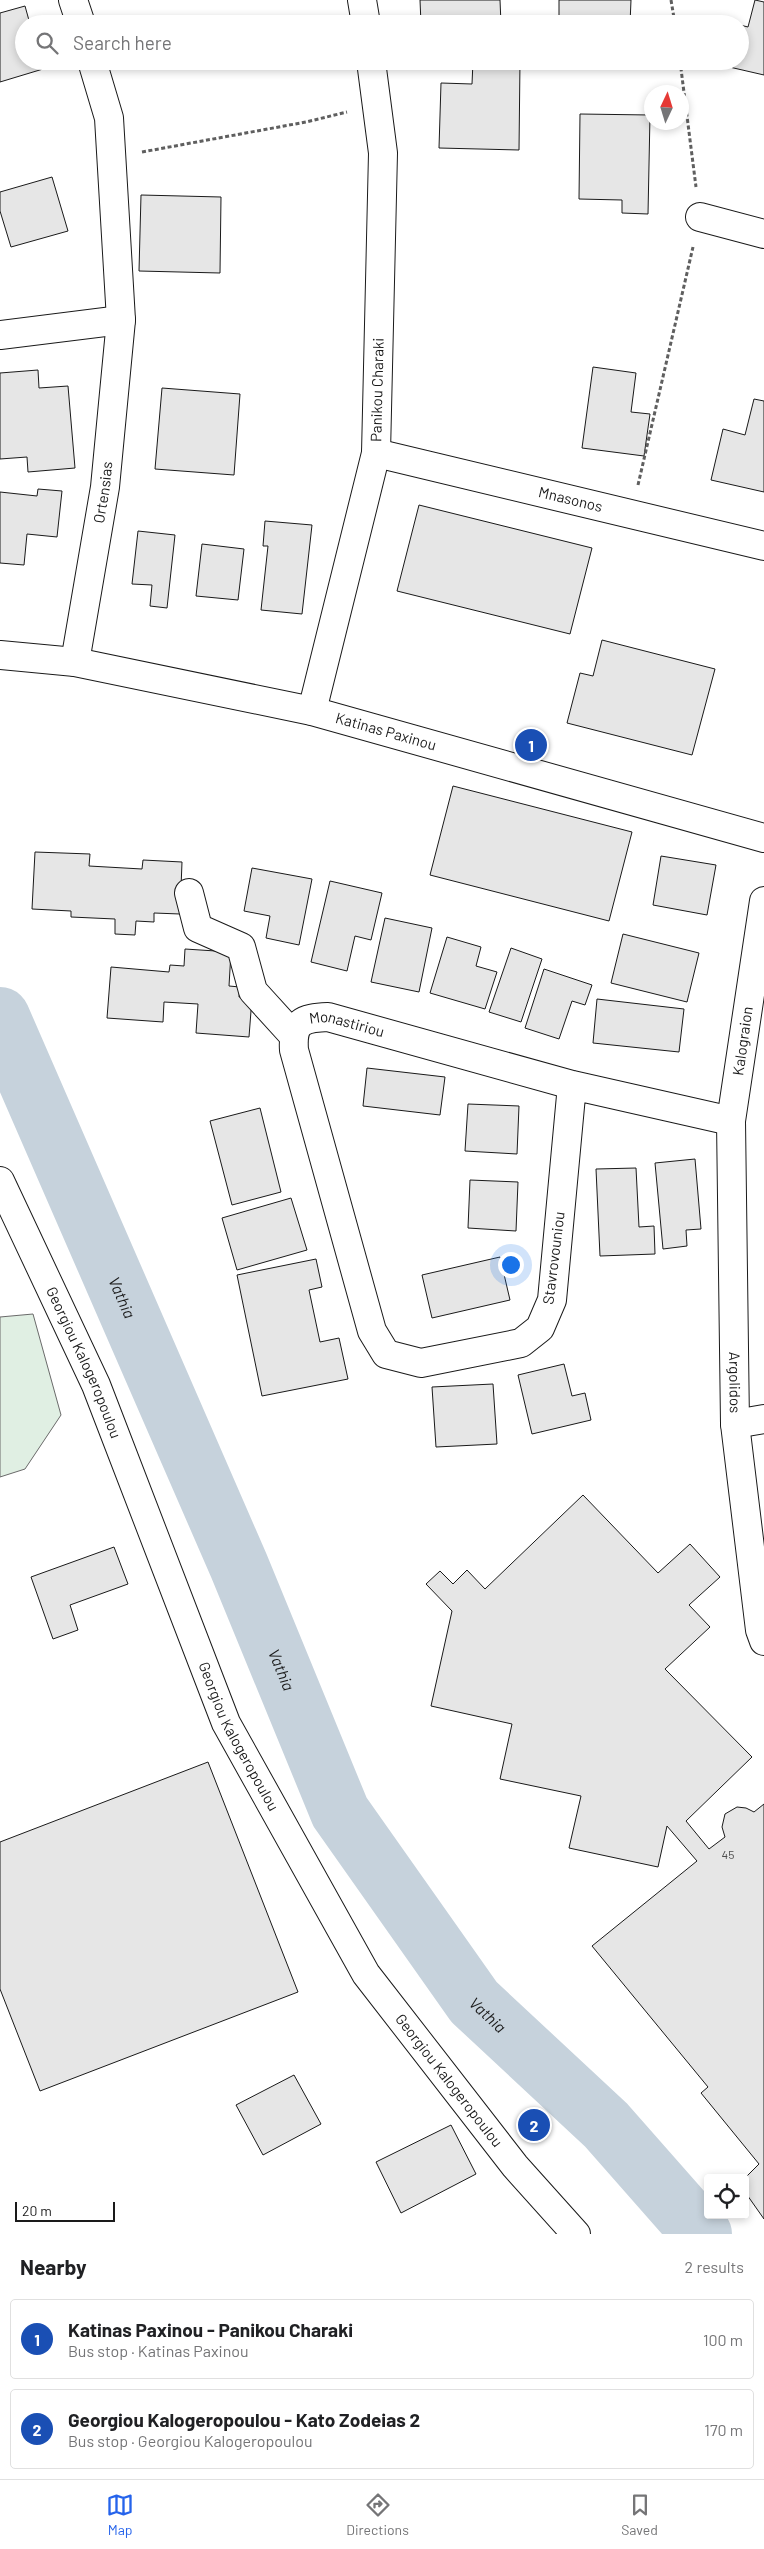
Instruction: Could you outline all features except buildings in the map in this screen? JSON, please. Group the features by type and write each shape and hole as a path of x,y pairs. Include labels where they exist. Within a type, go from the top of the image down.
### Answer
{"street":[{"path":"73,0 77,15"},
{"path":"362,0 364,15"},
{"name":"Ortensias","path":"75,662 105,486 121,320 109,118 95,70"},
{"name":"Panikou Charaki","path":"312,711 376,453 383,153 372,70"},
{"path":"700,217 764,234"},
{"path":"0,335 121,320"},
{"name":"Mnasonos","path":"376,453 764,546"},
{"name":"Katinas Paxinou","path":"0,655 75,662 312,711 764,838"},
{"path":"189,893 198,928 240,947 253,991 293,1035"},
{"name":"Kalograion","path":"731,1121 764,901"},
{"name":"Monastiriou","path":"386,1354 372,1331 294,1050 293,1035 298,1024 310,1018 328,1017 572,1085 731,1121"},
{"name":"Stavrovouniou","path":"386,1354 421,1363 521,1343 540,1328 552,1300 572,1085"},
{"name":"Argolidos","path":"731,1121 735,1424 760,1630 764,1641"},
{"name":"Georgiou Kalogeropoulou","path":"0,1181 96,1385 226,1723 366,1974 515,2166 576,2234"},
{"path":"735,1424 764,1419"}],"path":[{"path":"671,0 673,15"},
{"path":"631,514 700,217 681,70"},
{"path":"111,155 158,150 296,124 376,104"}],"green space":[{"path":"33,1314 61,1415 25,1469 0,1477 0,1317"}],"waterway":[{"name":"Vathia","path":"0,1017 239,1566 340,1812 474,2002 606,2125 702,2234"}],"place":[{"name":"Katinas Paxinou - Panikou Charaki","path":"531,745"},
{"name":"Georgiou Kalogeropoulou - Kato Zodeias 2","path":"534,2125"}]}
